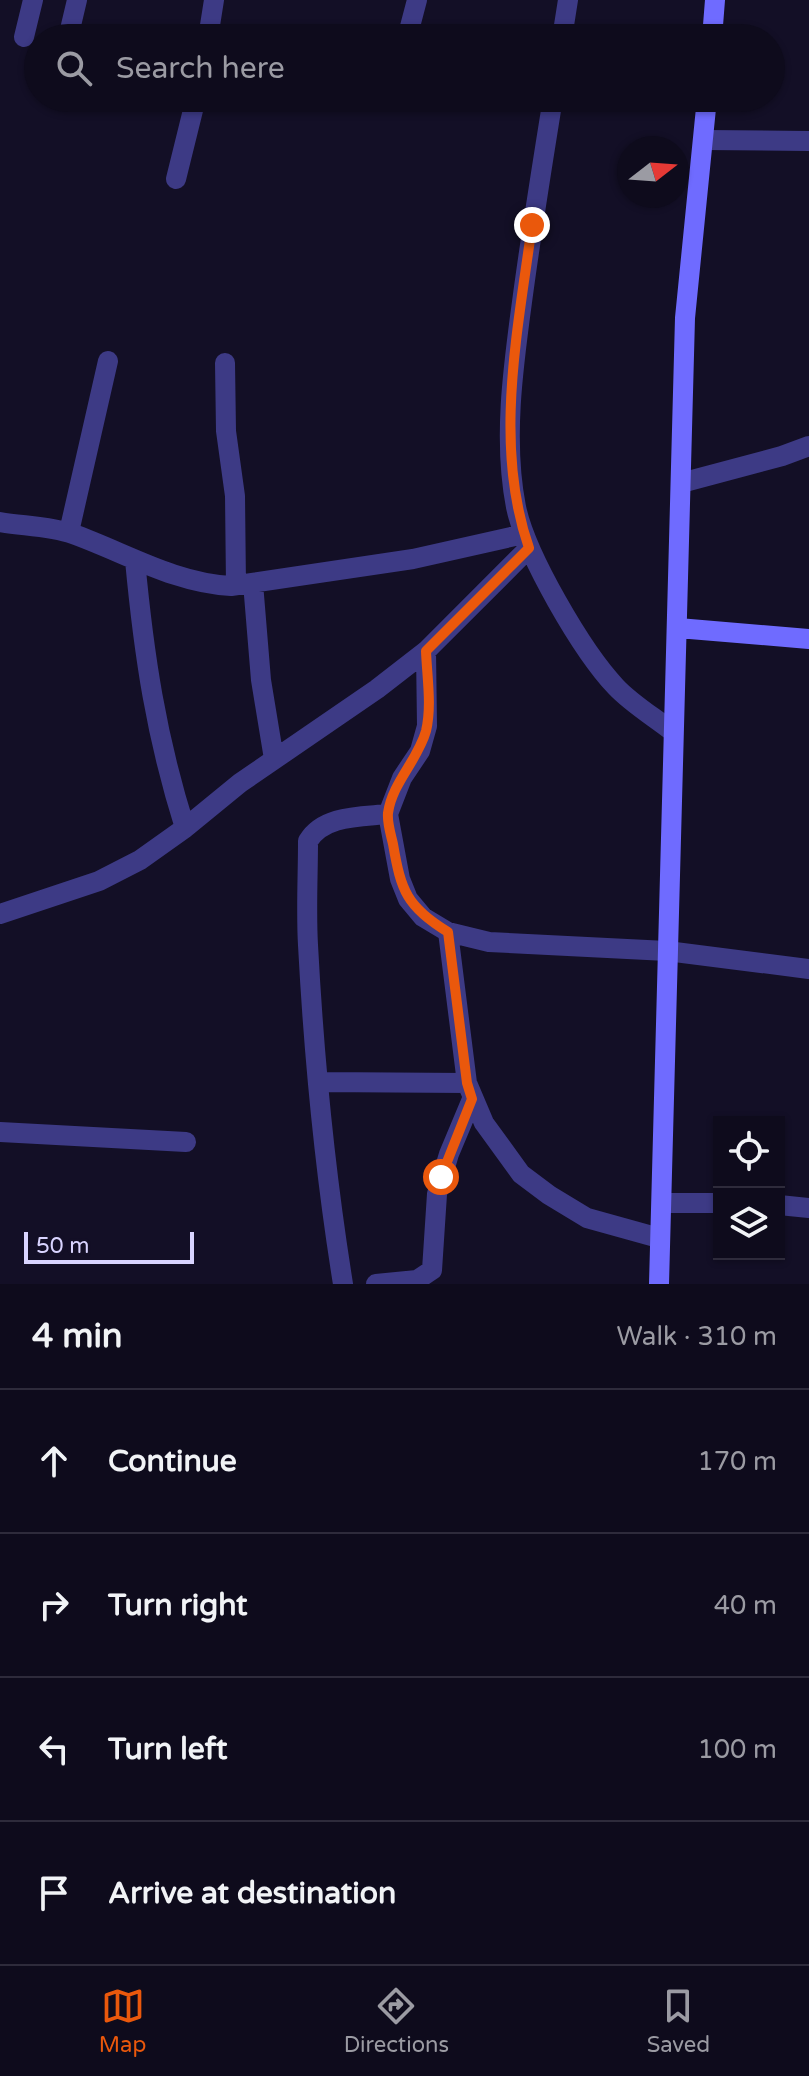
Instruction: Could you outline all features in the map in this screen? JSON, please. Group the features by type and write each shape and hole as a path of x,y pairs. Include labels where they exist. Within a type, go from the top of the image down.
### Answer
{"street":[{"path":"27,24 33,0"},
{"path":"75,24 77,0"},
{"path":"210,24 214,0"},
{"path":"411,24 417,0"},
{"path":"564,24 568,0"},
{"path":"713,24 715,0"},
{"path":"176,179 191,112"},
{"path":"551,112 532,225 513,383 512,476 517,509 527,541 574,628 598,664 617,688 673,732"},
{"path":"659,1284 685,318 706,112"},
{"path":"704,140 809,141"},
{"path":"69,532 108,361"},
{"path":"225,363 226,431 244,584 274,759"},
{"path":"681,483 809,446"},
{"path":"0,522 69,532 153,568 200,582 244,584 527,541"},
{"path":"0,914 99,881 140,860 274,759 377,689 426,651 527,541"},
{"path":"135,560 147,675 157,728 185,828"},
{"path":"678,628 809,639"},
{"path":"426,651 427,726 420,751 402,778 388,814 400,879 408,899 423,917 448,932 489,942 667,951 809,969"},
{"path":"343,1284 330,1201 318,1082 308,942 308,841 314,832 330,823 388,814"},
{"path":"448,932 470,1091 484,1123 521,1174 549,1195 587,1218 659,1238"},
{"path":"318,1082 470,1091"},
{"path":"376,1284 417,1280 432,1270 437,1194 470,1091"},
{"path":"0,1132 186,1142"},
{"path":"662,1203 713,1203"},
{"path":"785,1206 809,1208"}],"route":[{"path":"441,1177 472,1099 467,1083 448,932 423,917 408,899 400,879 388,814 402,778 420,751 427,726 426,651 529,548 517,509 512,476 511,428 518,334 532,225"}]}
